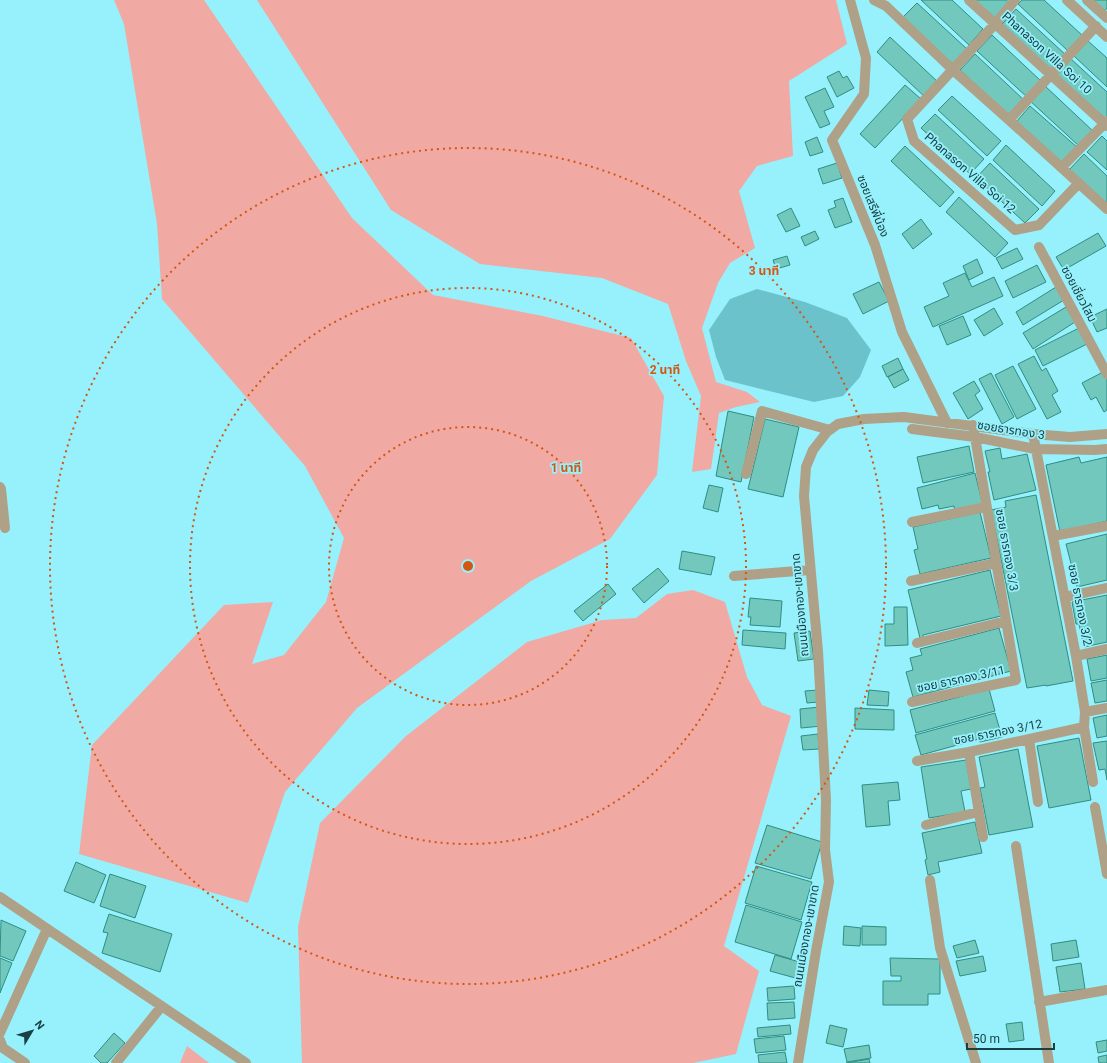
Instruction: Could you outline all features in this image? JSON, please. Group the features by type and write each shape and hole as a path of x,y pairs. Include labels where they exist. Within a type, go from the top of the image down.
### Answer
{"street":[{"name":"ซอยเสรีพี่น้อง","path":"850,0 866,58 864,94 832,140 875,246 902,332 947,423"},
{"path":"874,0 889,3 953,70 1107,209"},
{"name":"Phanason Villa Soi 10","path":"969,0 1106,124"},
{"path":"953,70 1015,0"},
{"path":"1067,0 1107,37"},
{"path":"1087,0 1107,18"},
{"path":"1009,120 1096,26"},
{"name":"Phanason Villa Soi 12","path":"953,70 907,119 914,141 1015,230 1039,225 1079,183"},
{"path":"1062,167 1106,124"},
{"name":"ซอยเชี่ยวโสม","path":"1039,247 1107,374"},
{"path":"746,474 762,411 830,430"},
{"name":"ถนนเมืองทอง-เขาขาด","path":"798,1063 829,882 825,850 826,800 819,667 804,496 806,467 813,450 830,430 838,424 864,418 904,417 1032,434 1070,437 1107,434"},
{"name":"ซอย ธารทอง 3/3","path":"973,425 1016,680"},
{"name":"ซอยธารทอง 3","path":"912,429 975,437 1035,449 1107,449"},
{"name":"ซอย ธารทอง 3/2","path":"1032,434 1076,656 1085,712 1084,728 1093,782"},
{"path":"0,487 2,489 5,528"},
{"path":"912,522 986,508"},
{"path":"1053,536 1107,526"},
{"path":"911,581 996,563"},
{"path":"734,576 810,570"},
{"path":"1065,597 1107,588"},
{"path":"917,644 1006,620"},
{"path":"1076,656 1107,650"},
{"name":"ซอย ธารทอง 3/11","path":"912,702 1016,680"},
{"path":"1085,712 1107,708"},
{"name":"ซอย ธารทอง 3/12","path":"917,761 969,752 1084,728"},
{"path":"1029,739 1038,802"},
{"path":"969,752 983,837"},
{"path":"1094,807 1107,874"},
{"path":"926,825 978,812"},
{"path":"1016,846 1049,1063"},
{"path":"930,880 940,948 976,1063"},
{"path":"1,900 47,929 246,1063"},
{"path":"0,1033 47,929"},
{"path":"1039,1002 1107,990"},
{"path":"116,1063 162,1007"},
{"path":"0,1040 3,1048 25,1063"}],"shaded area":[{"path":"114,0 204,0 352,218 433,295 543,316 631,338 664,396 657,475 610,539 531,581 357,708 285,792 248,903 79,854 92,745 224,605 273,602 252,664 284,655 326,602 344,538 305,466 162,299 157,224 124,24"},
{"path":"257,0 836,0 847,44 789,81 793,156 757,166 739,191 755,248 730,263 718,283 702,328 716,382 747,392 760,402 736,407 719,413 711,469 692,472 701,396 686,361 668,304 602,278 480,264 391,210"},
{"path":"693,590 725,602 747,677 762,705 791,716 724,946 759,971 736,1054 693,1063 302,1063 298,927 320,823 406,736 527,642 602,620 636,618 667,594"},
{"path":"187,1046 209,1063 180,1063"}],"water":[{"path":"757,289 805,302 847,318 871,350 860,377 843,396 814,402 725,380 716,357 709,330 730,299"}],"building":[{"path":"921,0 952,0 983,29 969,45"},
{"path":"975,0 1006,0 1010,3 995,19"},
{"path":"1022,0 1044,0 1083,36 1068,51 1018,4"},
{"path":"1094,0 1107,0 1107,8 1104,12"},
{"path":"917,3 967,49 953,65 902,18"},
{"path":"1016,9 1067,56 1052,71 1002,24"},
{"path":"992,35 1042,82 1028,98 977,51"},
{"path":"890,37 939,83 926,98 877,52"},
{"path":"1088,41 1107,58 1107,87 1074,56"},
{"path":"975,54 1025,101 1011,117 960,70"},
{"path":"1070,58 1107,92 1107,120 1056,74"},
{"path":"839,71 843,78 847,76 854,88 837,97 827,77"},
{"path":"905,85 921,99 875,148 860,134"},
{"path":"1044,85 1094,132 1080,147 1029,100"},
{"path":"825,88 834,107 824,111 830,124 820,128 805,97"},
{"path":"952,96 1001,141 987,156 938,110"},
{"path":"1030,106 1078,148 1064,164 1016,122"},
{"path":"935,114 984,159 970,174 921,128"},
{"path":"1102,136 1107,141 1107,170 1087,152"},
{"path":"817,137 823,152 810,156 805,142"},
{"path":"1006,145 1055,191 1042,206 993,160"},
{"path":"905,146 954,192 940,207 891,161"},
{"path":"1084,154 1107,176 1107,205 1069,170"},
{"path":"837,163 842,178 823,184 818,169"},
{"path":"990,163 1039,209 1025,223 976,178"},
{"path":"959,197 1008,243 995,257 946,212"},
{"path":"843,198 852,222 835,228 828,210 836,207 834,201"},
{"path":"791,208 800,226 786,232 777,215"},
{"path":"921,219 932,234 913,249 902,234"},
{"path":"815,231 819,239 805,246 801,237"},
{"path":"1098,233 1106,246 1064,270 1056,257"},
{"path":"1017,248 1023,259 1002,269 996,258"},
{"path":"787,256 790,265 776,269 773,260"},
{"path":"977,259 983,273 969,280 963,266"},
{"path":"1037,265 1046,282 1013,298 1005,281"},
{"path":"965,273 972,287 994,277 1003,296 933,327 924,307 949,296 943,283"},
{"path":"879,282 889,301 863,314 853,294"},
{"path":"1056,287 1064,300 1023,325 1016,312"},
{"path":"1066,307 1075,322 1033,349 1023,333"},
{"path":"994,308 1003,324 984,336 974,320"},
{"path":"1107,309 1107,328 1097,332 1090,317"},
{"path":"963,316 971,335 947,345 939,326"},
{"path":"1079,328 1087,344 1043,366 1035,350"},
{"path":"1034,356 1042,371 1046,368 1058,391 1052,395 1061,412 1047,419 1018,364"},
{"path":"898,358 903,369 887,377 882,366"},
{"path":"1013,366 1036,409 1017,419 995,375"},
{"path":"903,369 909,380 894,388 888,377"},
{"path":"1105,371 1107,375 1107,410 1104,412 1096,397 1091,400 1082,383"},
{"path":"991,373 1014,417 1002,424 979,379"},
{"path":"974,381 980,391 975,395 983,409 968,419 953,393"},
{"path":"728,411 754,417 741,482 716,476"},
{"path":"765,419 799,427 783,497 748,489"},
{"path":"969,446 974,472 923,483 917,457"},
{"path":"1000,448 1002,459 1027,454 1036,490 994,500 985,451"},
{"path":"1079,457 1081,463 1107,457 1107,521 1060,532 1046,465"},
{"path":"975,473 983,506 955,513 954,506 939,509 938,505 922,509 917,488"},
{"path":"709,485 723,488 718,512 703,508"},
{"path":"1036,495 1073,681 1027,688 991,510 1006,507 1005,501"},
{"path":"980,512 991,558 920,574 914,550 918,549 913,527"},
{"path":"1107,534 1107,580 1077,587 1066,544"},
{"path":"682,551 715,557 711,575 679,569"},
{"path":"658,568 669,581 644,603 632,589"},
{"path":"990,570 1001,616 923,635 923,638 920,638 908,590"},
{"path":"608,584 616,594 583,621 574,611"},
{"path":"1107,595 1107,642 1084,647 1079,624 1076,624 1072,602"},
{"path":"750,598 782,601 780,627 750,625 751,617 748,617"},
{"path":"894,607 907,607 908,645 885,646 885,624 894,624"},
{"path":"999,628 1011,671 913,697 906,672 913,670 910,658 922,655 920,649"},
{"path":"743,630 786,633 785,649 742,645"},
{"path":"810,631 814,659 798,661 794,633"},
{"path":"1107,655 1107,678 1091,681 1087,659"},
{"path":"1107,680 1107,701 1095,703 1091,683"},
{"path":"989,689 995,711 916,733 910,710"},
{"path":"818,690 819,702 807,703 805,691"},
{"path":"869,690 889,692 888,706 867,705"},
{"path":"820,707 822,726 801,728 800,709"},
{"path":"855,708 894,710 894,730 855,729"},
{"path":"995,713 1002,737 980,742 979,739 921,755 915,735"},
{"path":"1107,715 1107,736 1097,738 1093,718"},
{"path":"818,734 819,749 803,750 801,736"},
{"path":"1079,738 1091,800 1049,808 1037,746"},
{"path":"1107,741 1107,780 1105,769 1099,770 1093,743"},
{"path":"1018,749 1033,827 989,835 980,788 985,787 979,757"},
{"path":"966,760 971,789 961,791 965,812 929,818 921,767"},
{"path":"898,782 900,800 888,801 890,825 866,827 862,785"},
{"path":"975,822 982,853 938,862 940,872 928,875 925,860 927,859 922,833"},
{"path":"767,825 822,842 811,879 755,863"},
{"path":"76,862 106,875 94,903 64,891"},
{"path":"756,866 812,882 801,920 745,903"},
{"path":"110,874 146,886 135,918 100,906"},
{"path":"746,905 802,922 791,959 735,942"},
{"path":"109,914 172,934 160,972 102,953 108,933 103,932"},
{"path":"1,920 26,931 13,961 0,956"},
{"path":"844,926 861,928 860,946 843,945"},
{"path":"862,926 886,927 886,945 862,945"},
{"path":"975,940 979,953 957,958 953,946"},
{"path":"1076,940 1079,957 1053,961 1051,944"},
{"path":"775,955 803,963 799,979 770,971"},
{"path":"983,956 986,971 960,976 956,961"},
{"path":"0,958 12,963 0,993"},
{"path":"890,958 940,959 940,994 928,994 928,1005 883,1005 883,981 901,981 901,976 891,976"},
{"path":"1081,963 1085,989 1060,992 1056,967"},
{"path":"794,986 795,999 768,1001 767,988"},
{"path":"794,1002 795,1018 768,1020 767,1003"},
{"path":"1022,1022 1024,1040 1009,1042 1006,1024"},
{"path":"790,1025 791,1034 758,1037 757,1028"},
{"path":"830,1025 847,1029 843,1047 826,1043"},
{"path":"114,1033 125,1043 107,1063 101,1063 94,1056"},
{"path":"784,1036 786,1050 756,1053 754,1039"},
{"path":"1107,1040 1107,1051 1098,1053 1096,1042"},
{"path":"869,1045 871,1058 847,1062 844,1049"},
{"path":"785,1052 787,1063 759,1063 758,1055"},
{"path":"1107,1055 1107,1063 1099,1063 1098,1057"},
{"path":"869,1059 870,1063 846,1063"}]}
